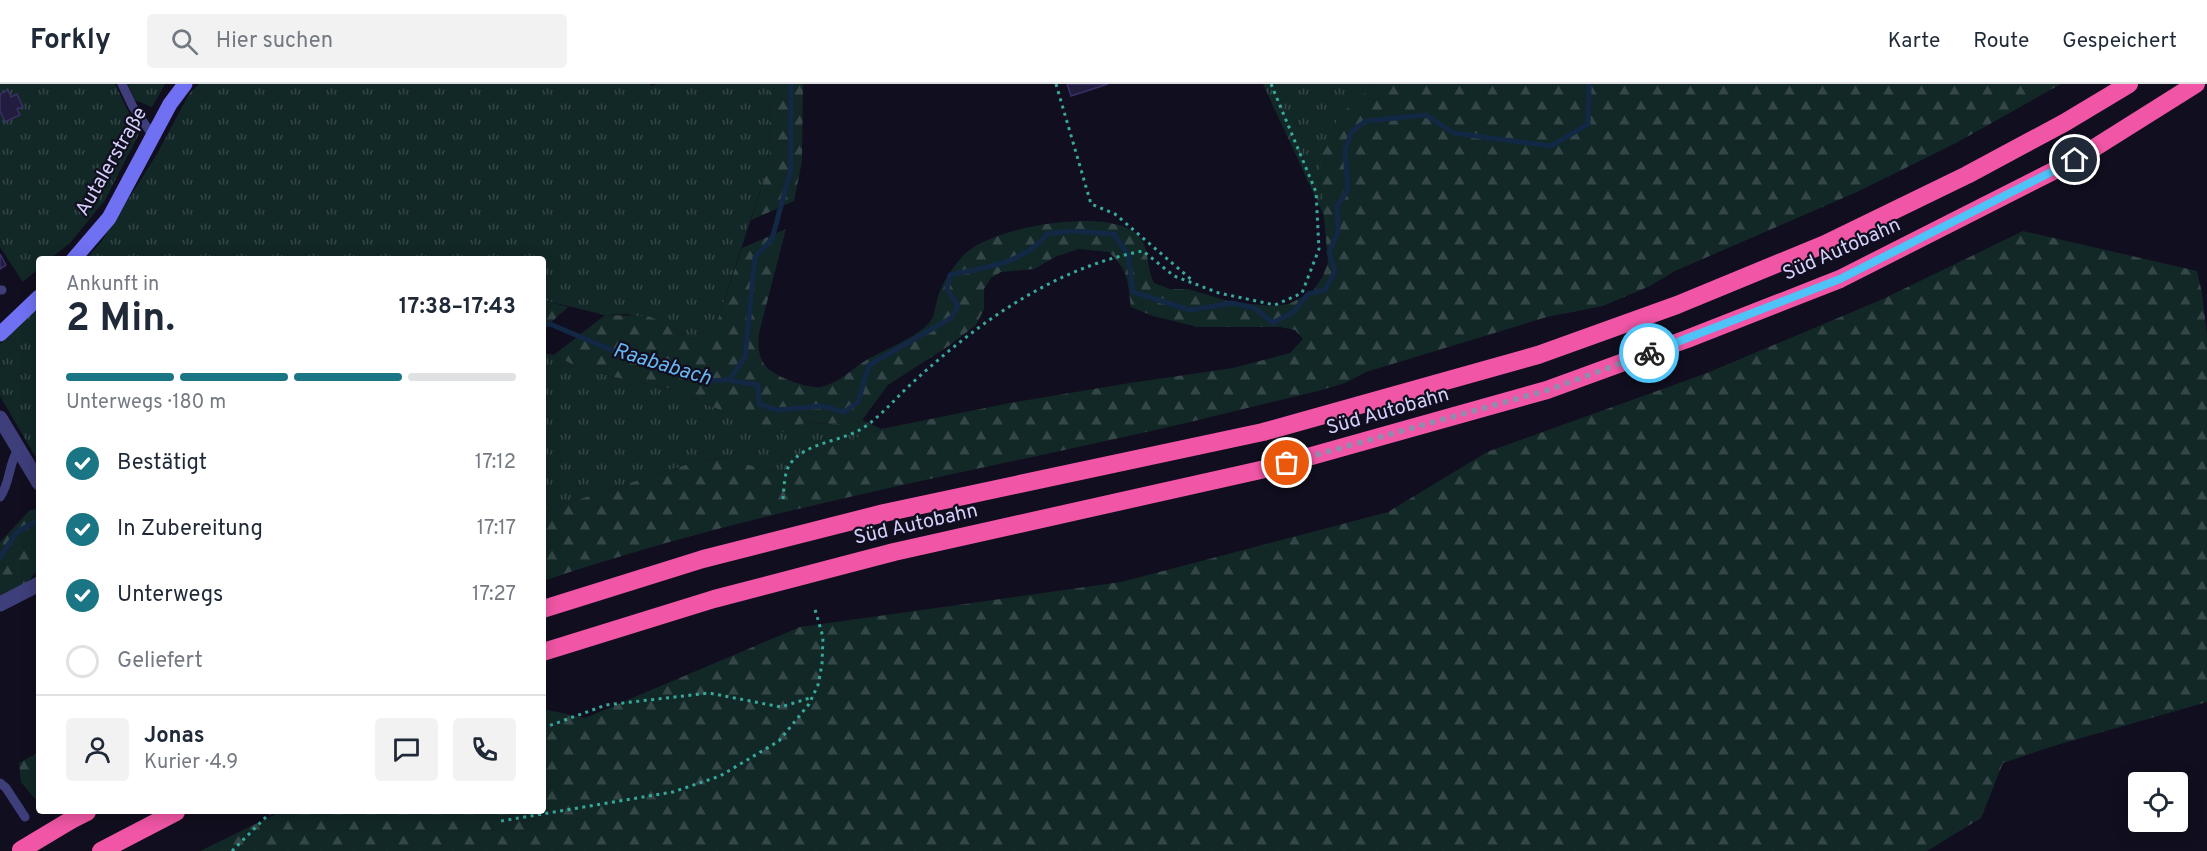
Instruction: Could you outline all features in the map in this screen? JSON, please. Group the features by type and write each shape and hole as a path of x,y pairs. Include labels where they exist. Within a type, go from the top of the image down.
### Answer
{"highway":[{"name":"Süd Autobahn","path":"546,608 703,559 885,513 1263,432 1538,355 1677,305 1825,244 1967,175 2064,123 2129,84"},
{"name":"Süd Autobahn","path":"546,651 725,596 894,552 1265,469 1548,390 1840,279 2075,160 2196,84"},
{"path":"101,851 172,814"},
{"path":"21,851 79,816"}],"main road":[{"name":"Autalerstraße","path":"76,256 109,218 170,104 185,84"},
{"path":"0,334 36,300"}],"street":[{"path":"0,418 36,478"},
{"path":"0,604 36,586"}],"lane":[{"path":"122,84 153,136"},
{"path":"0,497 8,481 12,461 19,448"},
{"path":"0,783 6,788 25,817"}],"path":[{"path":"1056,84 1091,204 1115,214 1196,285"},
{"path":"783,499 788,465 798,456 861,429 882,414 910,385 981,326 1028,294 1066,275 1123,255 1143,251 1174,276 1219,293 1275,305 1302,293 1319,249 1316,192 1271,84"},
{"path":"546,813 673,792 720,776 779,741 809,704 818,685 822,664 823,637 814,606"},
{"path":"546,727 606,705 709,693 781,707 813,697"},
{"path":"232,851 269,814"},
{"path":"501,821 543,814"}],"green space":[{"path":"0,84 115,84 139,134 105,200 70,243 54,256 36,256 36,271 23,282 0,247"},
{"path":"128,84 165,84 152,107 135,100"},
{"path":"199,84 650,84 651,86 658,84 769,84 770,161 716,325 704,339 687,338 671,326 628,314 605,315 546,301 546,256 89,256 101,242 157,154 189,94"},
{"path":"769,84 803,84 802,161 794,201 751,220 770,161"},
{"path":"1263,84 1376,84 1320,173 1325,218"},
{"path":"1376,84 2061,84 1956,143 1857,192 1675,271 1650,286 1603,306 1547,317 1366,372 1345,383 1318,391 1148,432 831,501 686,538 546,580 546,510 695,462 725,457 764,470 790,471 804,456 881,429 1010,403 1233,368 1290,353 1303,339 1295,330 1280,327 1198,327 1153,316 1131,307 1124,272 1109,252 1079,249 1057,256 1034,269 1001,272 991,278 984,289 984,309 976,325 950,345 888,385 862,420 846,424 804,423 784,432 764,432 673,389 614,377 576,366 554,355 605,315 648,316 671,326 687,338 704,339 716,325 742,248 786,229 759,333 760,353 764,364 774,373 799,384 821,387 840,379 868,359 924,328 933,316 938,296 952,269 976,246 1021,229 1077,221 1103,222 1124,227 1139,236 1145,247 1154,283 1170,289 1188,289 1231,302 1270,306 1289,304 1313,291 1323,276 1328,262 1320,173 1321,154 1328,134 1343,112"},
{"path":"2023,231 2197,271 2207,335 2207,702 2050,747 2003,763 1981,818 1927,851 200,851 276,814 546,814 546,710 585,718 800,627 1121,582 1388,512 1487,452 1707,373 1883,299"},
{"path":"546,301 568,307 546,327"},
{"path":"36,309 36,456 0,396 0,344"},
{"path":"546,354 576,366 614,377 673,389 764,432 784,432 804,423 846,424 862,420 881,429 804,456 790,471 764,470 724,457 695,462 546,510"},
{"path":"36,509 36,572 28,582 0,595 0,542 30,510"},
{"path":"36,754 36,799 21,782 19,763"}],"building":[{"path":"1067,84 1108,84 1071,96"},
{"path":"8,90 11,97 17,94 23,107 17,109 20,115 5,122 0,111 0,94"},
{"path":"0,254 6,265 0,269"}],"waterway":[{"path":"729,380 745,357 755,257 772,239 791,169 791,84"},
{"name":"Raababach","path":"546,325 550,324 628,357 704,381 729,380 758,385 759,404 777,410 822,406 844,412 858,402 869,365 951,318 958,306 947,289 950,275 1003,263 1027,252 1047,234 1070,231 1114,234 1128,255 1133,292 1190,310 1232,303 1255,308 1273,323 1293,312 1308,294 1325,290 1335,271 1329,252 1338,232 1337,206 1348,190 1345,150 1352,131 1366,121 1426,115 1454,133 1551,146 1588,124 1589,84"},
{"name":"Raababach","path":"0,557 17,532 36,522"}],"way so far":[{"path":"1287,463 1548,390 1649,353"}],"route":[{"path":"1649,353 1840,279 2075,160"}]}
